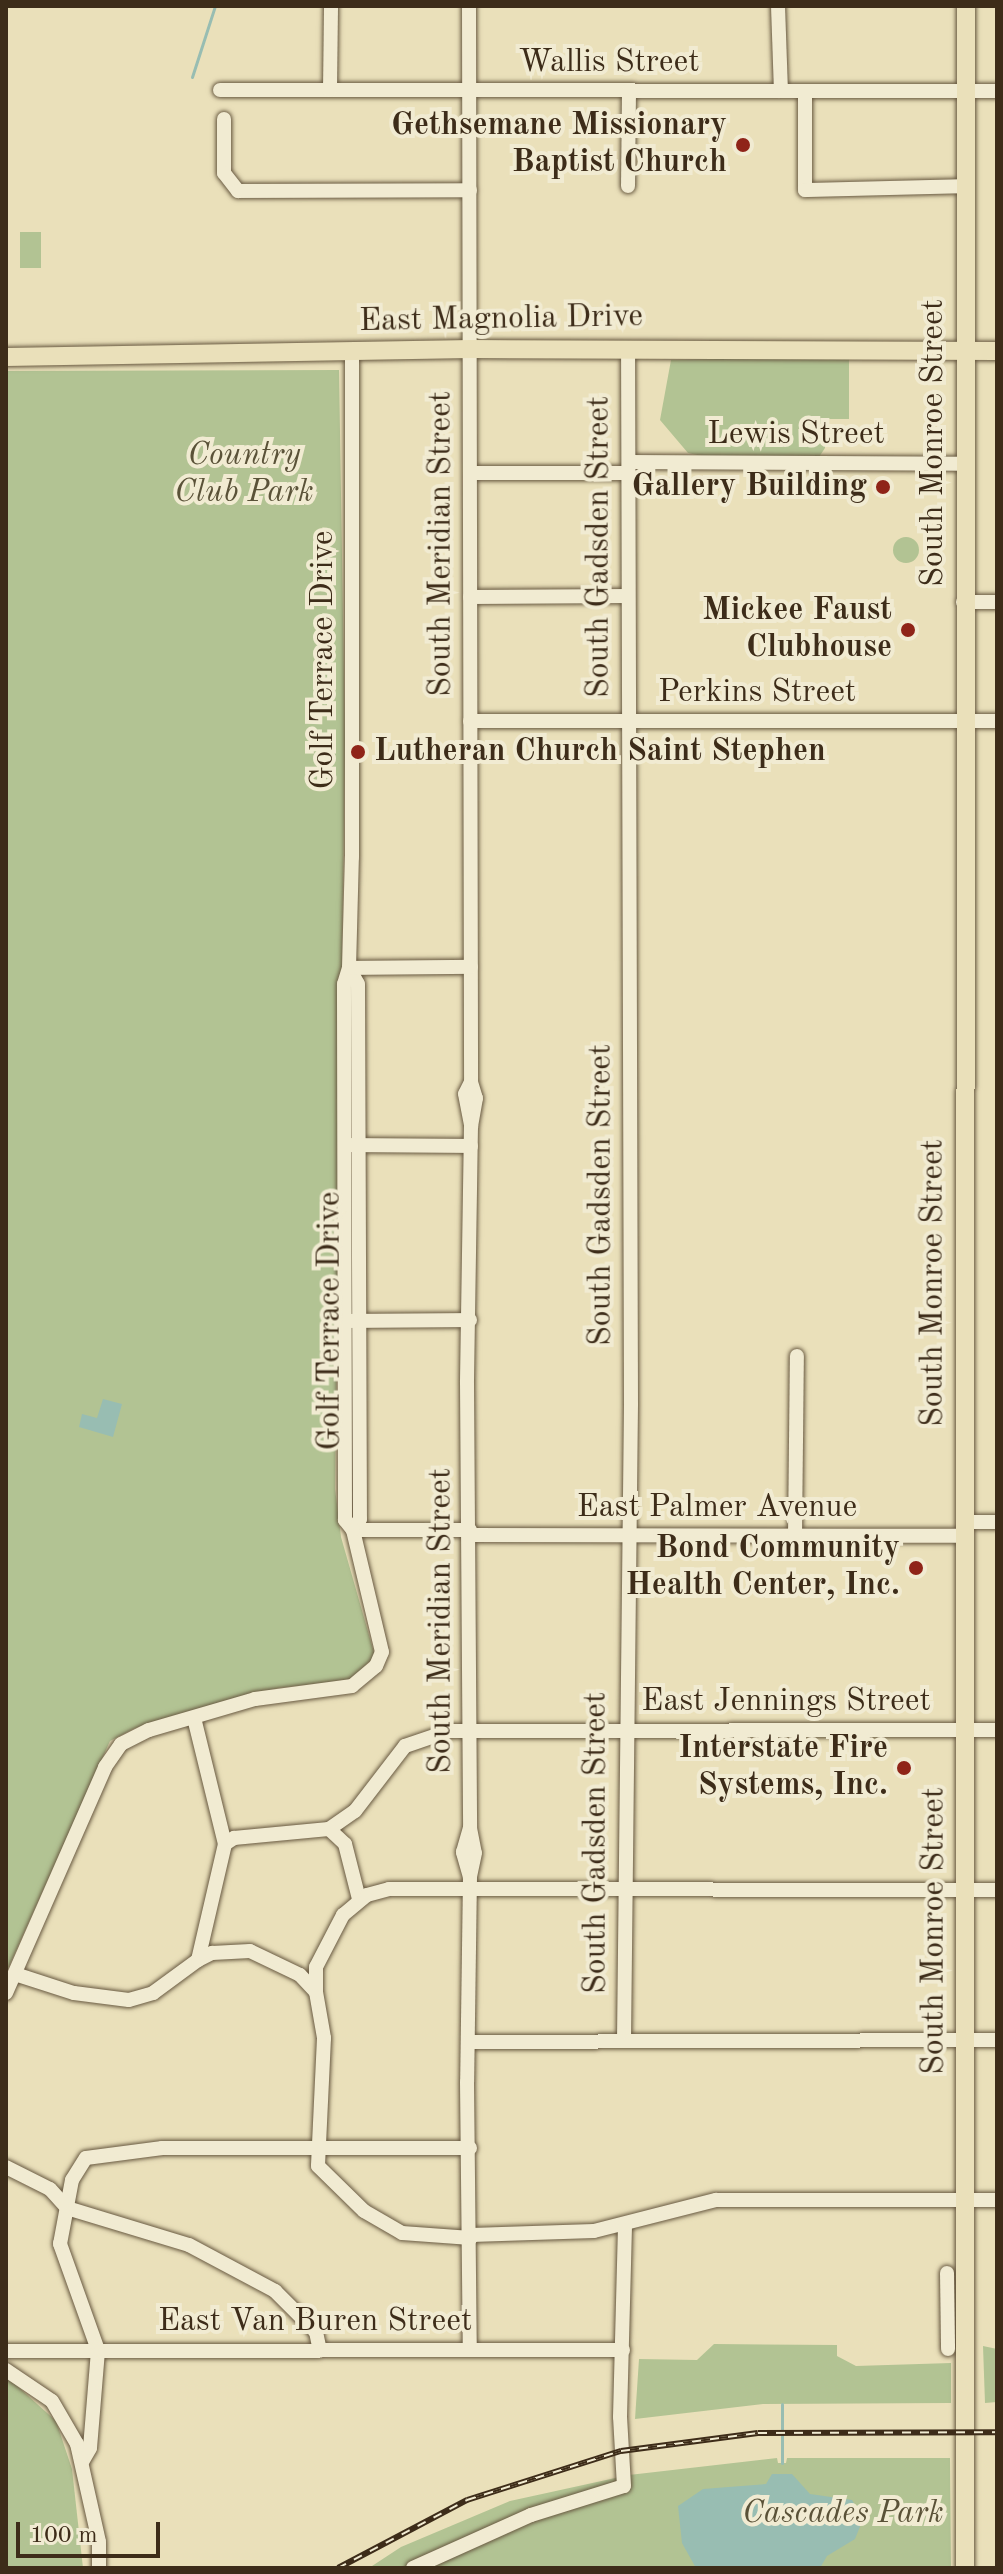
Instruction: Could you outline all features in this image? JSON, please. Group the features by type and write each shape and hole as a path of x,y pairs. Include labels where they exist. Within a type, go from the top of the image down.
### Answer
{"main road":[{"name":"South Monroe Street","path":"965,9 964,1730 968,2562"},
{"name":"East Magnolia Drive","path":"6,357 471,349 997,351"}],"street":[{"path":"330,90 331,6"},
{"name":"South Meridian Street","path":"469,6 471,1082 476,1098 471,1126 470,1320 470,1369 476,1400 470,1413 470,1828 475,1853 470,1883 470,2042 471,2068 476,2083 470,2148 470,2350"},
{"path":"778,6 781,91"},
{"name":"Wallis Street","path":"220,90 997,91"},
{"path":"628,186 629,91"},
{"path":"805,91 805,190 964,186"},
{"path":"224,119 224,173 238,191 470,190"},
{"name":"South Gadsden Street","path":"624,2041 624,1730 628,1537 628,349"},
{"name":"Golf Terrace Drive","path":"6,1993 117,1749 140,1733 278,1694 344,1689 376,1666 382,1652 379,1628 353,1530 345,1520 352,1321 351,1144 358,984 349,968 352,352"},
{"name":"Lewis Street","path":"470,473 963,464"},
{"path":"470,597 628,596"},
{"path":"963,602 997,602"},
{"name":"Perkins Street","path":"470,721 997,721"},
{"path":"349,968 471,967"},
{"path":"351,1144 471,1146"},
{"path":"352,1321 470,1320"},
{"path":"795,1536 797,1356"},
{"name":"East Palmer Avenue","path":"353,1530 628,1537 795,1536 964,1529 997,1522"},
{"path":"194,1718 225,1844 198,1960"},
{"name":"East Jennings Street","path":"329,1829 355,1811 405,1746 430,1735 471,1731 997,1730"},
{"path":"225,1844 234,1838 329,1829 345,1844 359,1899"},
{"path":"997,1890 624,1889 470,1883 389,1889 359,1899 322,1949 316,1992 325,2058 316,2148 318,2166 383,2224 421,2237 594,2231 625,2225 681,2205 716,2200 997,2200"},
{"path":"15,1974 74,1993 129,2000 153,1993 212,1953 250,1951 300,1975 316,1992"},
{"path":"470,2042 997,2040"},
{"path":"82,2462 90,2448 98,2350 60,2244 76,2169 96,2154 316,2148 470,2148"},
{"path":"6,2167 50,2189 67,2208 189,2245 275,2291 316,2332 320,2351"},
{"path":"413,2568 531,2515 624,2486 620,2417 625,2225"},
{"path":"947,2273 948,2349"},
{"name":"East Van Buren Street","path":"6,2351 623,2350"},
{"path":"6,2370 52,2401 82,2462 99,2568"}],"green space":[{"path":"20,232 41,232 41,268 20,268"},
{"path":"849,356 849,419 825,419 825,448 819,457 711,458 688,453 660,420 671,360"},
{"name":"Country Club Park","path":"339,370 345,741 335,1489 341,1537 375,1656 350,1680 278,1688 135,1728 110,1741 6,1973 6,371"},
{"path":"906,537 915,541 919,550 915,559 906,563 897,559 893,550 897,541"},
{"name":"Cascades Park","path":"714,2344 837,2345 837,2356 856,2366 951,2363 951,2403 763,2404 635,2419 639,2359 697,2360"},
{"path":"983,2346 997,2349 997,2402 985,2403"},
{"path":"6,2376 56,2421 72,2469 83,2568 6,2568"},
{"name":"Cascades Park","path":"777,2458 778,2463 786,2463 787,2458 950,2458 951,2568 369,2568 401,2547 510,2501 629,2475"}],"water":[{"path":"103,1399 122,1404 113,1437 79,1427 82,1414 97,1418"},
{"path":"772,2474 792,2474 810,2494 852,2500 863,2519 855,2539 827,2556 820,2568 696,2568 682,2543 678,2506 703,2489 766,2484"}],"waterway":[{"path":"192,77 215,6"},
{"path":"782,2404 782,2463"}],"railway":[{"path":"338,2568 467,2500 621,2451 758,2433 997,2432"}],"place":[{"name":"Gethsemane Missionary Baptist Church","path":"743,145"},
{"name":"Gallery Building","path":"883,487"},
{"name":"Mickee Faust Clubhouse","path":"908,630"},
{"name":"Lutheran Church Saint Stephen","path":"358,752"},
{"name":"Bond Community Health Center, Inc.","path":"916,1568"},
{"name":"Interstate Fire Systems, Inc.","path":"904,1768"}]}
